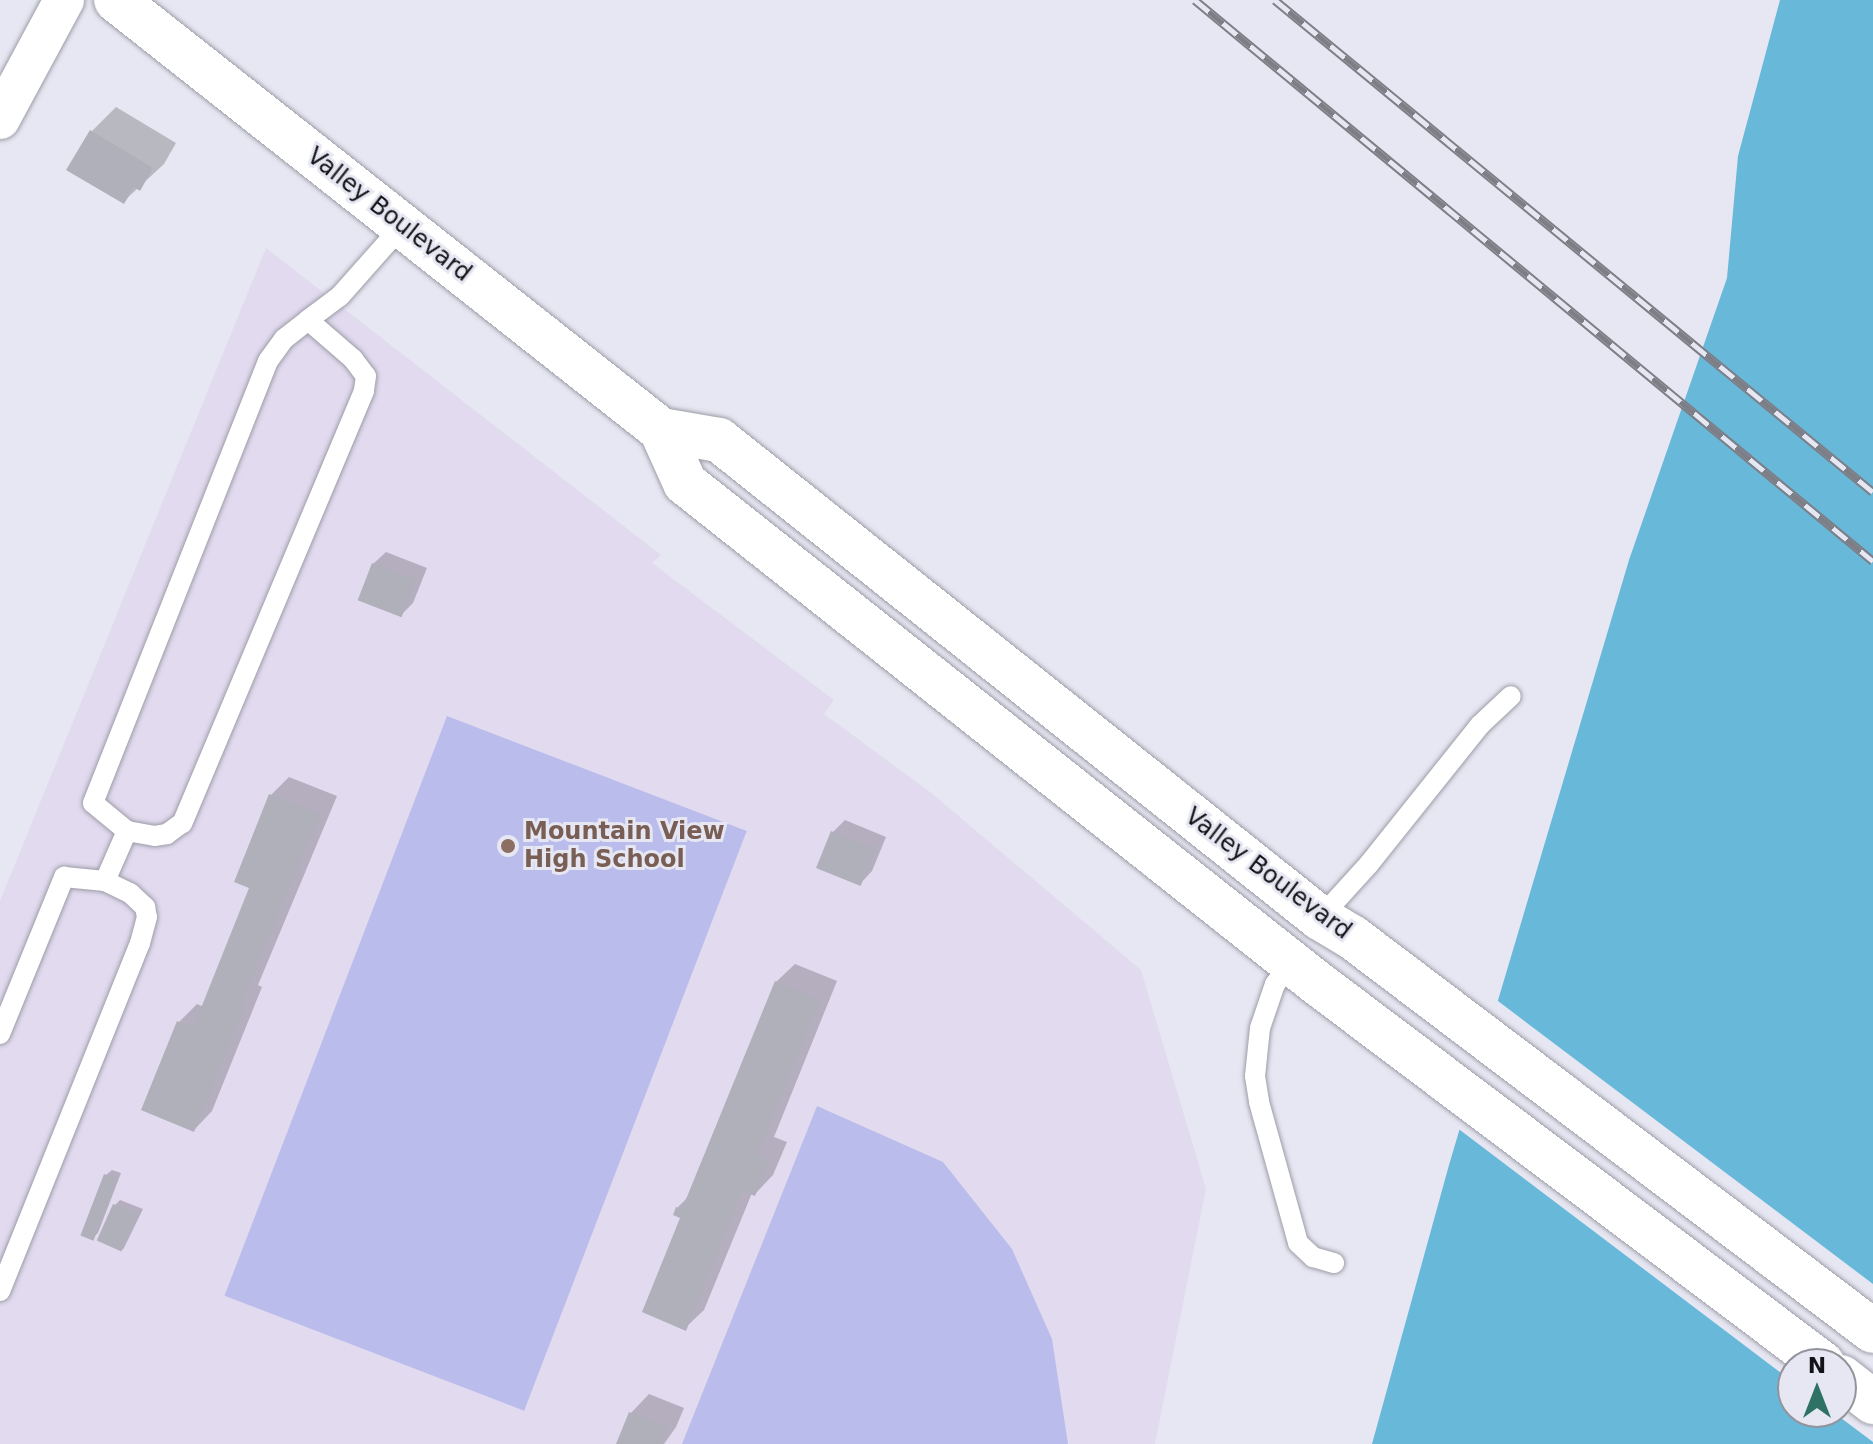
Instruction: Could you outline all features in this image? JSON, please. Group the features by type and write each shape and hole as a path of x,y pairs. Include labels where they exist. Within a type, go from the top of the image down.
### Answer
{"main road":[{"name":"Valley Boulevard","path":"116,0 661,430 685,483 1304,972 1802,1348"},
{"name":"Valley Boulevard","path":"661,430 719,440 1336,928 1873,1331"},
{"path":"1857,1390 1873,1402"}],"street":[{"path":"0,119 64,0"}],"lane":[{"path":"308,320 353,359 366,376 364,391 182,823 167,834 155,836 127,831 93,803 268,361 284,339 308,320 340,296 403,225"},
{"path":"1336,928 1369,864 1480,725 1511,696"},
{"path":"105,881 127,831"},
{"path":"0,1034 64,877 105,881 130,893 145,907 147,917 0,1291"},
{"path":"1304,972 1275,984 1260,1028 1255,1076 1259,1102 1298,1243 1313,1257 1334,1263"}],"shaded area":[{"path":"1780,0 1873,0 1873,1444 1372,1444 1449,1165 1629,560 1727,278 1738,156"},
{"name":"Mountain View High School","path":"266,248 661,555 652,563 834,700 824,714 930,792 1141,970 1206,1189 1155,1444 0,1444 0,901"},
{"path":"447,716 747,831 524,1411 224,1296"},
{"path":"817,1106 943,1162 1012,1249 1052,1339 1068,1444 682,1444"}],"pier":[{"path":"1494,998 1873,1284 1873,1442 1854,1428 1857,1428 1857,1348 1777,1348 1777,1370 1456,1127"}],"building":[{"path":"90,130 153,168 140,191 134,187 124,204 66,170"},
{"path":"372,563 416,580 402,617 358,600"},
{"path":"269,794 320,814 241,1003 245,1005 194,1132 141,1110 177,1021 193,1028 249,888 234,882"},
{"path":"831,831 876,849 861,886 816,868"},
{"path":"775,981 820,1000 757,1155 769,1161 755,1196 742,1191 686,1331 642,1312 680,1218 673,1215 676,1207 682,1209"},
{"path":"104,1174 117,1179 93,1241 80,1236"},
{"path":"113,1204 138,1215 121,1252 97,1241"},
{"path":"629,1412 667,1427 660,1444 616,1444"}],"railway":[{"path":"1195,0 1873,561"},
{"path":"1275,0 1873,492"}],"place":[{"name":"Mountain View High School","path":"508,846"}]}
